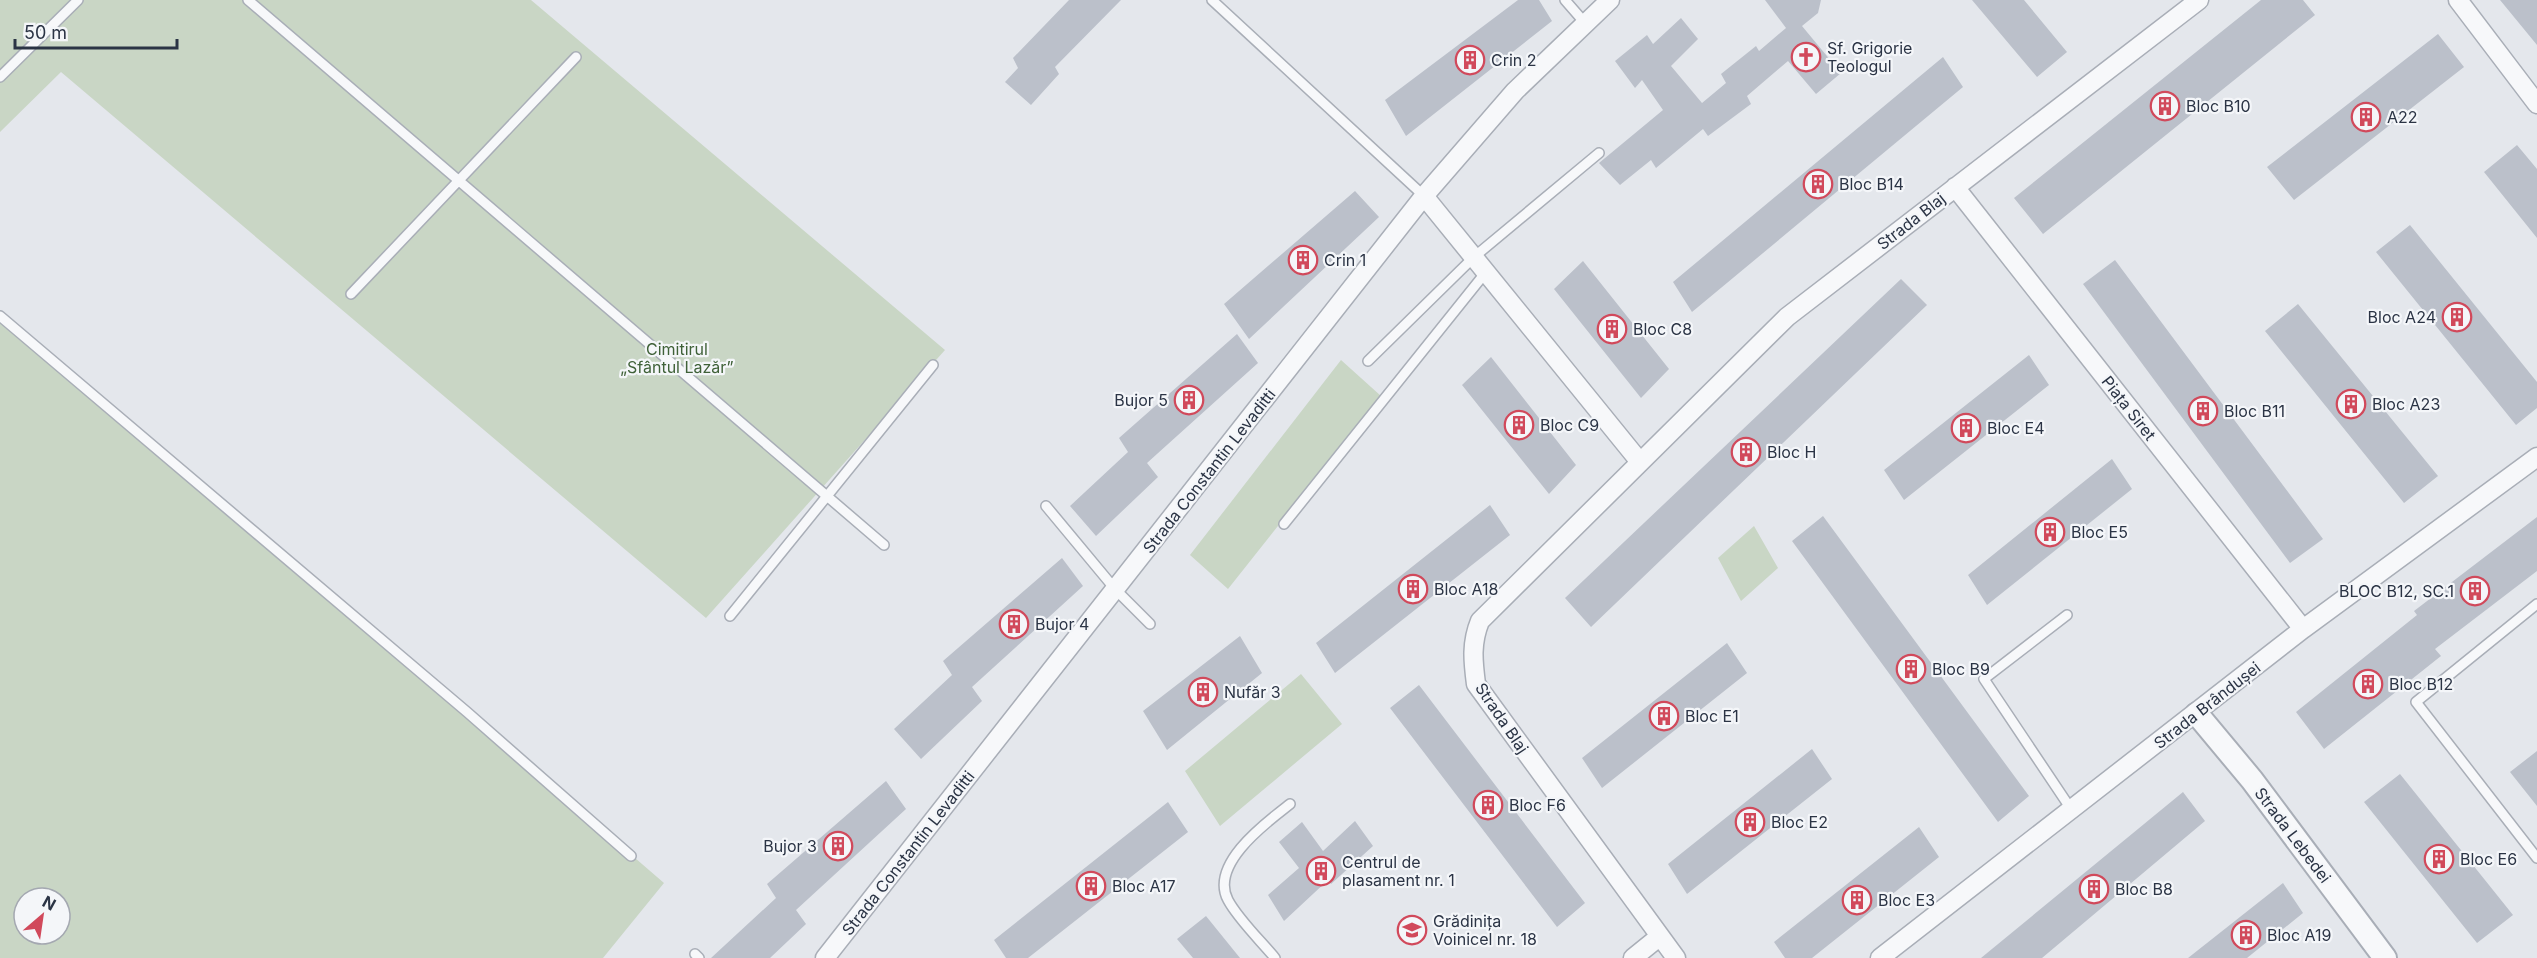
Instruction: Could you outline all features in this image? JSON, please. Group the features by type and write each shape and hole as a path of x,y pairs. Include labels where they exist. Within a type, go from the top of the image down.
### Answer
{"street":[{"name":"Strada Constantin Levaditti","path":"825,958 1424,196 1515,91 1610,0"},
{"name":"Strada Blaj","path":"1676,958 1476,684 1474,636 1480,621 1787,317 2199,0"},
{"path":"2458,0 2537,104"},
{"name":"Piața Siret","path":"1955,188 2303,629"},
{"path":"1424,196 1640,462"},
{"name":"Strada Brândușei","path":"1880,958 2197,714 2303,629 2537,457"},
{"name":"Strada Lebedei","path":"2197,714 2252,780 2385,958"},
{"path":"1633,958 1659,937"}],"lane":[{"path":"0,77 78,0"},
{"path":"248,0 884,545"},
{"path":"1212,0 1424,196"},
{"path":"1565,0 1585,23"},
{"path":"351,294 576,57"},
{"path":"1368,361 1474,257 1599,153"},
{"path":"1284,524 1486,272"},
{"path":"0,316 458,704 631,856"},
{"path":"730,616 933,365"},
{"path":"1046,506 1115,589 1150,624"},
{"path":"2537,603 2416,702 2537,858"},
{"path":"2067,615 1984,679 2071,809"},
{"path":"1275,958 1227,898 1226,878 1249,835 1290,804"}],"green space":[{"name":"Cimitirul „Sfântul Lazăr”","path":"0,0 531,0 945,350 706,618 61,72 0,132"},
{"path":"0,310 664,883 603,958 0,958"},
{"path":"1341,360 1381,396 1228,589 1190,555"},
{"path":"1754,526 1778,568 1741,601 1718,558"},
{"path":"1301,674 1342,724 1220,826 1185,771"}],"building":[{"path":"1069,0 1121,0 1055,67 1059,74 1031,105 1005,82 1018,68 1013,58"},
{"name":"Crin 2","path":"1518,0 1539,0 1552,21 1406,136 1385,100"},
{"path":"1765,0 1821,0 1818,13 1802,26 1841,73 1816,94 1788,61 1747,96 1751,104 1708,136 1703,129 1656,168 1651,160 1620,185 1599,163 1663,110 1642,80 1635,88 1615,61 1647,35 1653,44 1681,18 1698,39 1671,66 1702,103 1726,83 1721,74 1756,46 1759,51 1786,28"},
{"path":"1972,0 2024,0 2067,52 2037,77"},
{"name":"Bloc B10","path":"2261,0 2303,0 2315,15 2043,234 2014,198"},
{"path":"2500,0 2537,0 2537,45"},
{"name":"A22","path":"2438,34 2464,67 2294,200 2267,167"},
{"name":"Bloc B14","path":"1943,57 1963,87 1692,312 1673,282"},
{"path":"2517,145 2537,169 2537,238 2484,172"},
{"name":"Crin 1","path":"1355,191 1379,217 1249,339 1224,304"},
{"name":"Bloc A24","path":"2410,225 2537,382 2537,408 2516,425 2376,252"},
{"name":"Bloc B11","path":"2115,260 2323,539 2290,563 2083,284"},
{"name":"Bloc C8","path":"1583,261 1669,369 1641,398 1554,289"},
{"name":"Bloc H","path":"1901,279 1927,305 1591,627 1565,598"},
{"name":"Bloc A23","path":"2298,304 2438,476 2404,503 2265,331"},
{"name":"Bujor 5","path":"1237,334 1258,363 1147,463 1158,477 1096,536 1070,506 1128,452 1119,438"},
{"name":"Bloc E4","path":"2029,355 2049,385 1904,500 1884,470"},
{"name":"Bloc C9","path":"1491,357 1576,465 1549,494 1462,385"},
{"name":"Bloc E5","path":"2112,459 2132,489 1987,605 1968,575"},
{"name":"Bloc A18","path":"1490,505 1510,535 1335,673 1316,643"},
{"name":"Bloc B9","path":"1823,516 2029,796 1998,822 1792,541"},
{"path":"2537,517 2537,571 2435,649 2441,656 2324,749 2296,712 2417,615 2414,611"},
{"name":"Bujor 4","path":"1062,558 1083,586 972,687 982,701 921,759 894,729 952,675 943,661"},
{"name":"Nufăr 3","path":"1240,636 1262,673 1167,750 1143,711"},
{"name":"Bloc E1","path":"1727,643 1747,673 1602,788 1582,758"},
{"name":"Bloc F6","path":"1419,685 1585,903 1557,927 1390,708"},
{"name":"Bloc E2","path":"1812,749 1832,779 1687,894 1668,864"},
{"path":"2537,751 2537,806 2510,772"},
{"name":"Bloc E6","path":"2400,774 2513,915 2477,943 2364,802"},
{"name":"Bujor 3","path":"886,781 906,809 796,910 806,924 770,958 711,958 776,898 767,884"},
{"name":"Bloc B8","path":"2183,792 2205,821 2042,958 1981,958"},
{"name":"Bloc A17","path":"1168,802 1188,832 1028,958 1006,958 994,940"},
{"name":"Centrul de plasament nr. 1","path":"1355,821 1373,846 1331,884 1328,880 1284,921 1268,895 1299,868 1279,842 1302,822 1323,851"},
{"name":"Bloc E3","path":"1919,827 1939,857 1812,958 1785,958 1774,942"},
{"name":"Bloc A19","path":"2283,883 2303,913 2247,958 2188,958"},
{"path":"1206,916 1240,958 1193,958 1177,939"}],"place":[{"name":"Sf. Grigorie Teologul","path":"1806,57"},
{"name":"Crin 2","path":"1470,60"},
{"name":"Bloc B10","path":"2165,106"},
{"name":"A22","path":"2366,117"},
{"name":"Bloc B14","path":"1818,184"},
{"name":"Crin 1","path":"1303,260"},
{"name":"Bloc A24","path":"2457,317"},
{"name":"Bloc C8","path":"1612,329"},
{"name":"Bujor 5","path":"1189,400"},
{"name":"Bloc A23","path":"2351,404"},
{"name":"Bloc B11","path":"2203,411"},
{"name":"Bloc C9","path":"1519,425"},
{"name":"Bloc E4","path":"1966,428"},
{"name":"Bloc H","path":"1746,452"},
{"name":"Bloc E5","path":"2050,532"},
{"name":"Bloc A18","path":"1413,589"},
{"name":"BLOC B12, SC.1","path":"2475,591"},
{"name":"Bujor 4","path":"1014,624"},
{"name":"Bloc B9","path":"1911,669"},
{"name":"Bloc B12","path":"2368,684"},
{"name":"Nufăr 3","path":"1203,692"},
{"name":"Bloc E1","path":"1664,716"},
{"name":"Bloc F6","path":"1488,805"},
{"name":"Bloc E2","path":"1750,822"},
{"name":"Bujor 3","path":"838,846"},
{"name":"Bloc E6","path":"2439,859"},
{"name":"Centrul de plasament nr. 1","path":"1321,871"},
{"name":"Bloc A17","path":"1091,886"},
{"name":"Bloc B8","path":"2094,889"},
{"name":"Bloc E3","path":"1857,900"},
{"name":"Grădinița Voinicel nr. 18","path":"1412,930"},
{"name":"Bloc A19","path":"2246,935"}]}
